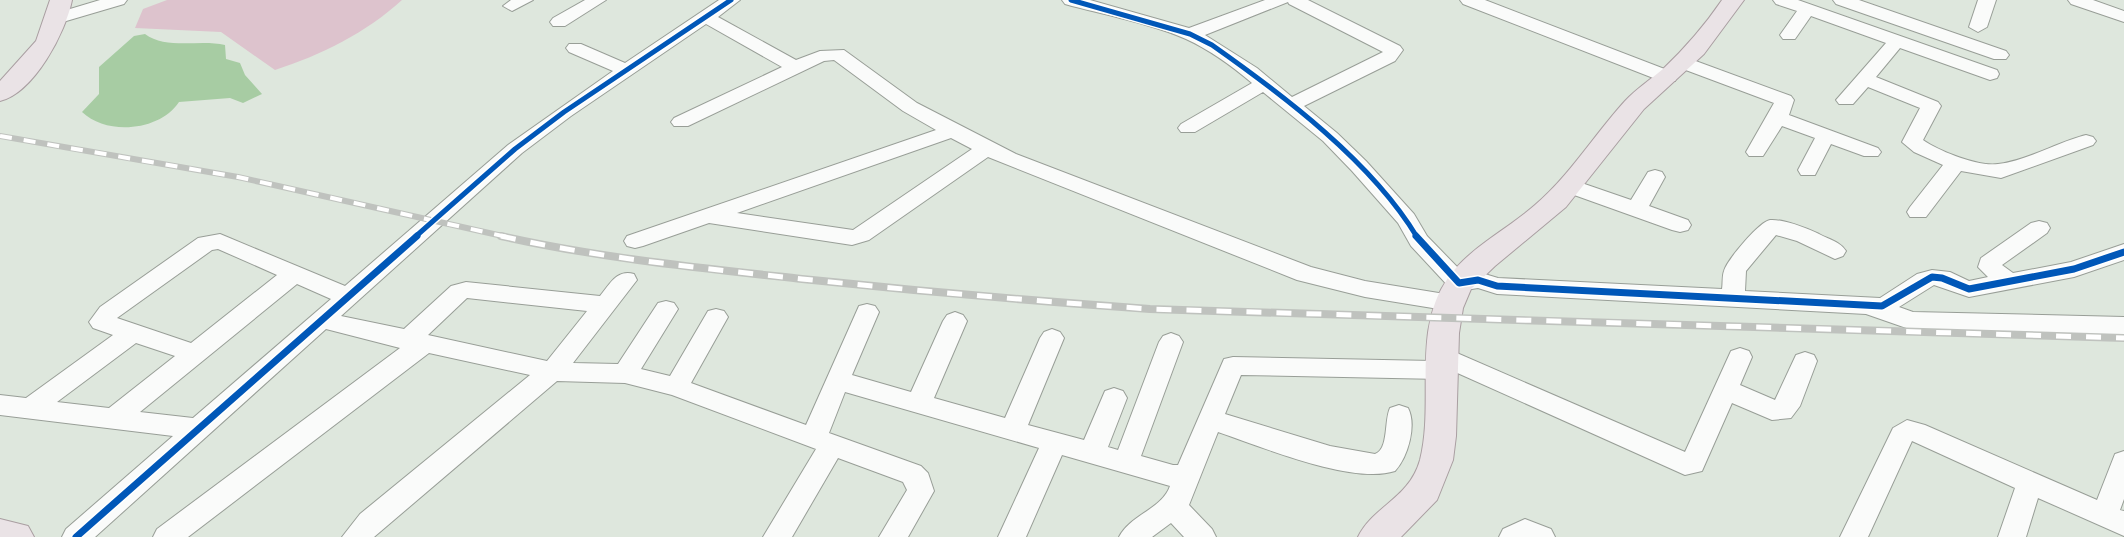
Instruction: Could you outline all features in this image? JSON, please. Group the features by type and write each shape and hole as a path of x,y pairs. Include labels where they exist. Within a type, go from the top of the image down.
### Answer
{"main road":[{"path":"0,76 24,48 42,0"},
{"path":"1376,537 1418,499 1429,482 1437,458 1442,363 1455,293 1570,186 1632,107 1701,45 1733,0"},
{"path":"0,87 16,71 28,53 41,25 56,6"},
{"path":"0,94 32,65 56,6"},
{"path":"0,534 16,537"}],"street":[{"path":"56,6 118,0"},
{"path":"559,22 597,0"},
{"path":"1071,0 1190,34 1212,45 1264,84 1330,137 1359,166 1406,219 1455,293"},
{"path":"1190,34 1281,0"},
{"path":"1290,105 1389,57 1394,50 1295,0"},
{"path":"1469,0 1675,69 1780,96 1785,104 1756,152"},
{"path":"1782,0 1990,74"},
{"path":"1842,0 2000,55"},
{"path":"1978,27 1986,0"},
{"path":"2077,0 2124,17"},
{"path":"76,537 515,149 713,6 795,67"},
{"path":"1789,35 1808,9"},
{"path":"1846,100 1897,41"},
{"path":"574,48 627,70"},
{"path":"681,122 795,67 830,53 845,56 910,107 986,149 1305,274 1365,289 1455,293 1478,280 1497,286 1872,306 1892,303 1930,278 1937,277 1960,288 1969,289 2074,269 2124,252"},
{"path":"1864,79 1931,106 1912,142 1956,162 2001,171 2086,141"},
{"path":"1188,128 1264,84"},
{"path":"1777,117 1871,152"},
{"path":"635,241 952,131"},
{"path":"1808,170 1826,135"},
{"path":"706,216 852,238 861,236 986,149"},
{"path":"1918,212 1956,162"},
{"path":"1636,210 1655,177"},
{"path":"1570,186 1680,225"},
{"path":"1733,297 1735,270 1762,235 1772,227 1805,236 1835,251"},
{"path":"2012,282 1989,267 1989,263 2039,228"},
{"path":"195,354 105,326 101,322 103,318 206,243 220,241 348,297"},
{"path":"115,418 295,273"},
{"path":"356,537 370,522 552,371 626,280"},
{"path":"167,537 414,342 459,292 466,290 605,304"},
{"path":"1872,306 1912,321 2124,327"},
{"path":"625,374 666,309"},
{"path":"777,537 824,440 839,381 867,312"},
{"path":"676,387 716,317"},
{"path":"322,320 552,371 625,374 676,387 824,440 912,474 919,481 921,491 893,537"},
{"path":"919,403 955,321"},
{"path":"31,408 131,334"},
{"path":"1013,430 1052,338"},
{"path":"1126,462 1171,342"},
{"path":"1183,476 1188,472 1233,366 1442,363 1685,464 1693,463 1740,357"},
{"path":"1726,389 1772,410 1782,411 1787,406 1805,361"},
{"path":"839,381 1092,453 1183,476"},
{"path":"1092,453 1114,398"},
{"path":"0,405 199,429"},
{"path":"1210,419 1345,461 1376,466 1385,464 1391,457 1399,415"},
{"path":"1854,537 1902,435 1907,430 2114,520 2124,462"},
{"path":"1012,537 1055,442"},
{"path":"1133,537 1173,506 1185,486 1183,476"},
{"path":"2012,537 2030,482"},
{"path":"1173,506 1202,537"},
{"path":"1513,537 1525,531 1541,537"}],"shaded area":[{"path":"167,0 402,0 373,23 342,42 275,70 221,32 135,28 143,9"},
{"path":"145,34 163,42 225,45 226,59 240,63 245,75 262,94 243,103 230,98 179,102 159,119 133,127 105,125 93,120 82,112 99,94 99,67 134,36"}],"railway":[{"path":"0,136 238,177 507,237"},
{"path":"501,236 650,262 726,271 932,292 1150,309 2124,338"}],"cycle path":[{"path":"76,537 515,149 564,112 731,0"},
{"path":"1071,0 1190,34 1212,45 1250,72 1330,137 1359,166 1406,219 1419,241 1459,283 1478,280 1497,286 1882,306 1932,277 1942,278 1969,289 2074,269 2124,252"}]}
